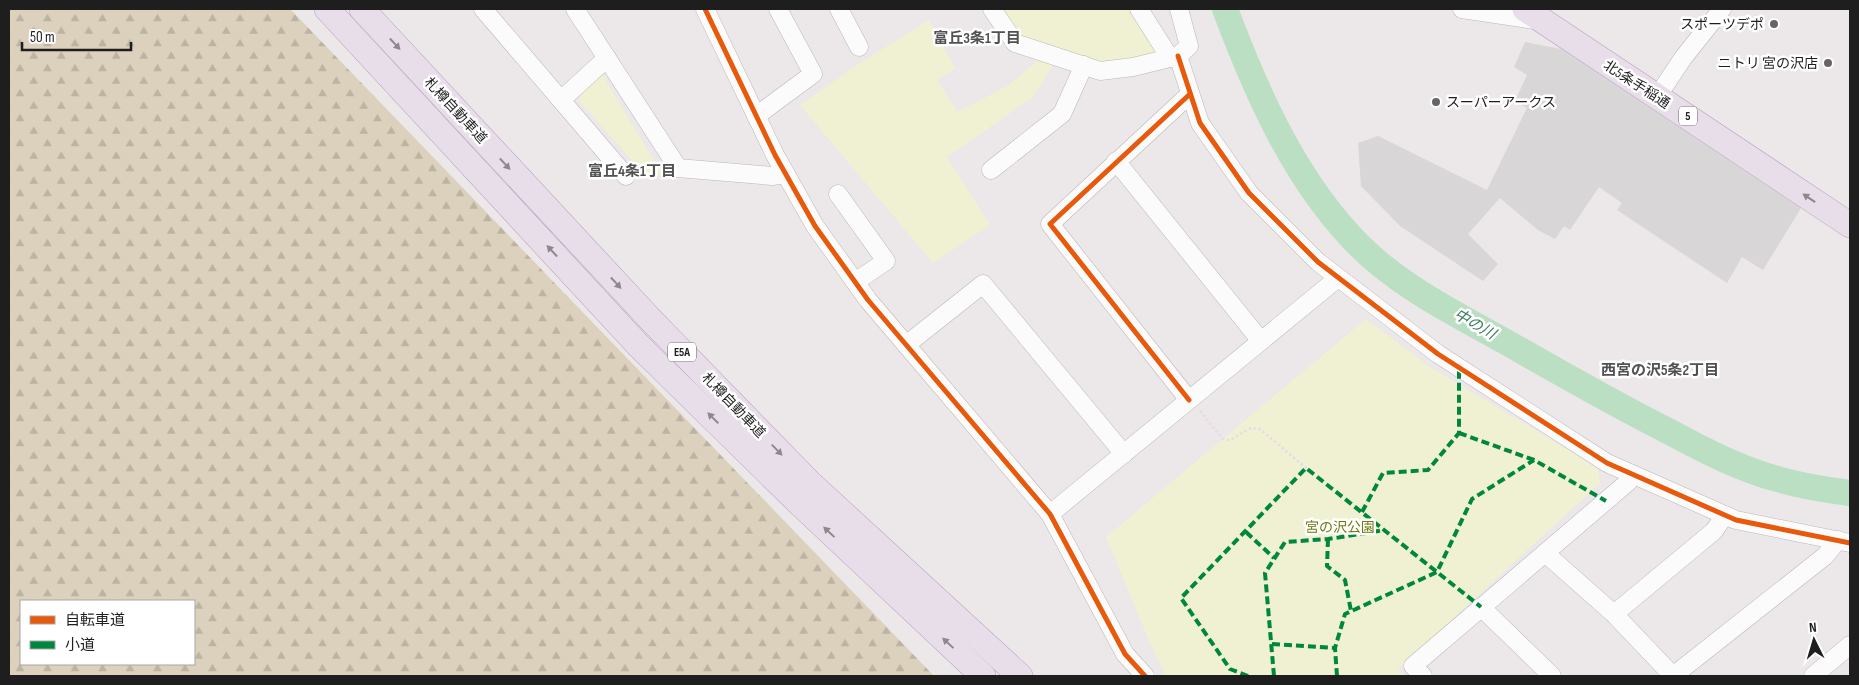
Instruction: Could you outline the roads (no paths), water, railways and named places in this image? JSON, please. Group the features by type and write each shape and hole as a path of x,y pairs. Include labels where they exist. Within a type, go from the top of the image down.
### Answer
{"highway":[{"name":"札樽自動車道","path":"327,9 638,345 798,502 983,676"},
{"name":"札樽自動車道","path":"362,9 651,320 810,483 1020,676"},
{"name":"北5条手稲通","path":"1525,9 1550,16 1662,90 1850,205"},
{"name":"北5条手稲通","path":"1662,90 1850,225"}],"street":[{"path":"483,9 626,176"},
{"path":"576,9 678,168 772,176 786,174"},
{"path":"705,9 756,116 815,226 855,282 906,345 1050,514 1125,654 1145,676"},
{"path":"756,116 813,74 778,9"},
{"path":"992,9 1015,43 1100,71 1133,67 1174,57 1189,46 1179,9"},
{"path":"1139,9 1174,57 1200,123 1249,193 1318,262 1438,354 1607,463 1630,474 1736,520 1844,542"},
{"path":"1462,9 1550,16"},
{"path":"1662,90 1683,58 1722,9"},
{"path":"846,12 859,47"},
{"path":"561,100 607,58"},
{"path":"991,170 1062,114 1080,64"},
{"path":"1190,94 1050,224 1193,404"},
{"path":"1116,161 1261,342"},
{"path":"838,194 886,261 855,282"},
{"path":"1050,514 1124,454 1193,404 1261,342 1338,278"},
{"path":"906,345 983,284 1124,454"},
{"path":"1423,676 1413,666 1628,482 1630,474"},
{"path":"1614,614 1714,532 1725,515"},
{"path":"1545,553 1614,614 1673,676 1844,542"},
{"path":"1482,607 1552,676"},
{"path":"1813,676 1850,645"}],"waterway":[{"name":"中の川","path":"1225,9 1262,100 1293,158 1330,212 1351,237 1385,269 1444,308 1710,453 1766,476 1806,486 1850,493"}],"place":[{"name":"スポーツデポ","path":"1774,24"},
{"name":"ニトリ 宮の沢店","path":"1828,63"},
{"name":"スーパーアークス","path":"1436,102"}],"district":[{"name":"富丘3条1丁目","path":"977,38"},
{"name":"富丘4条1丁目","path":"632,171"},
{"name":"西宮の沢5条2丁目","path":"1660,370"}],"park label":[{"name":"宮の沢公園","path":"1340,527"}]}
